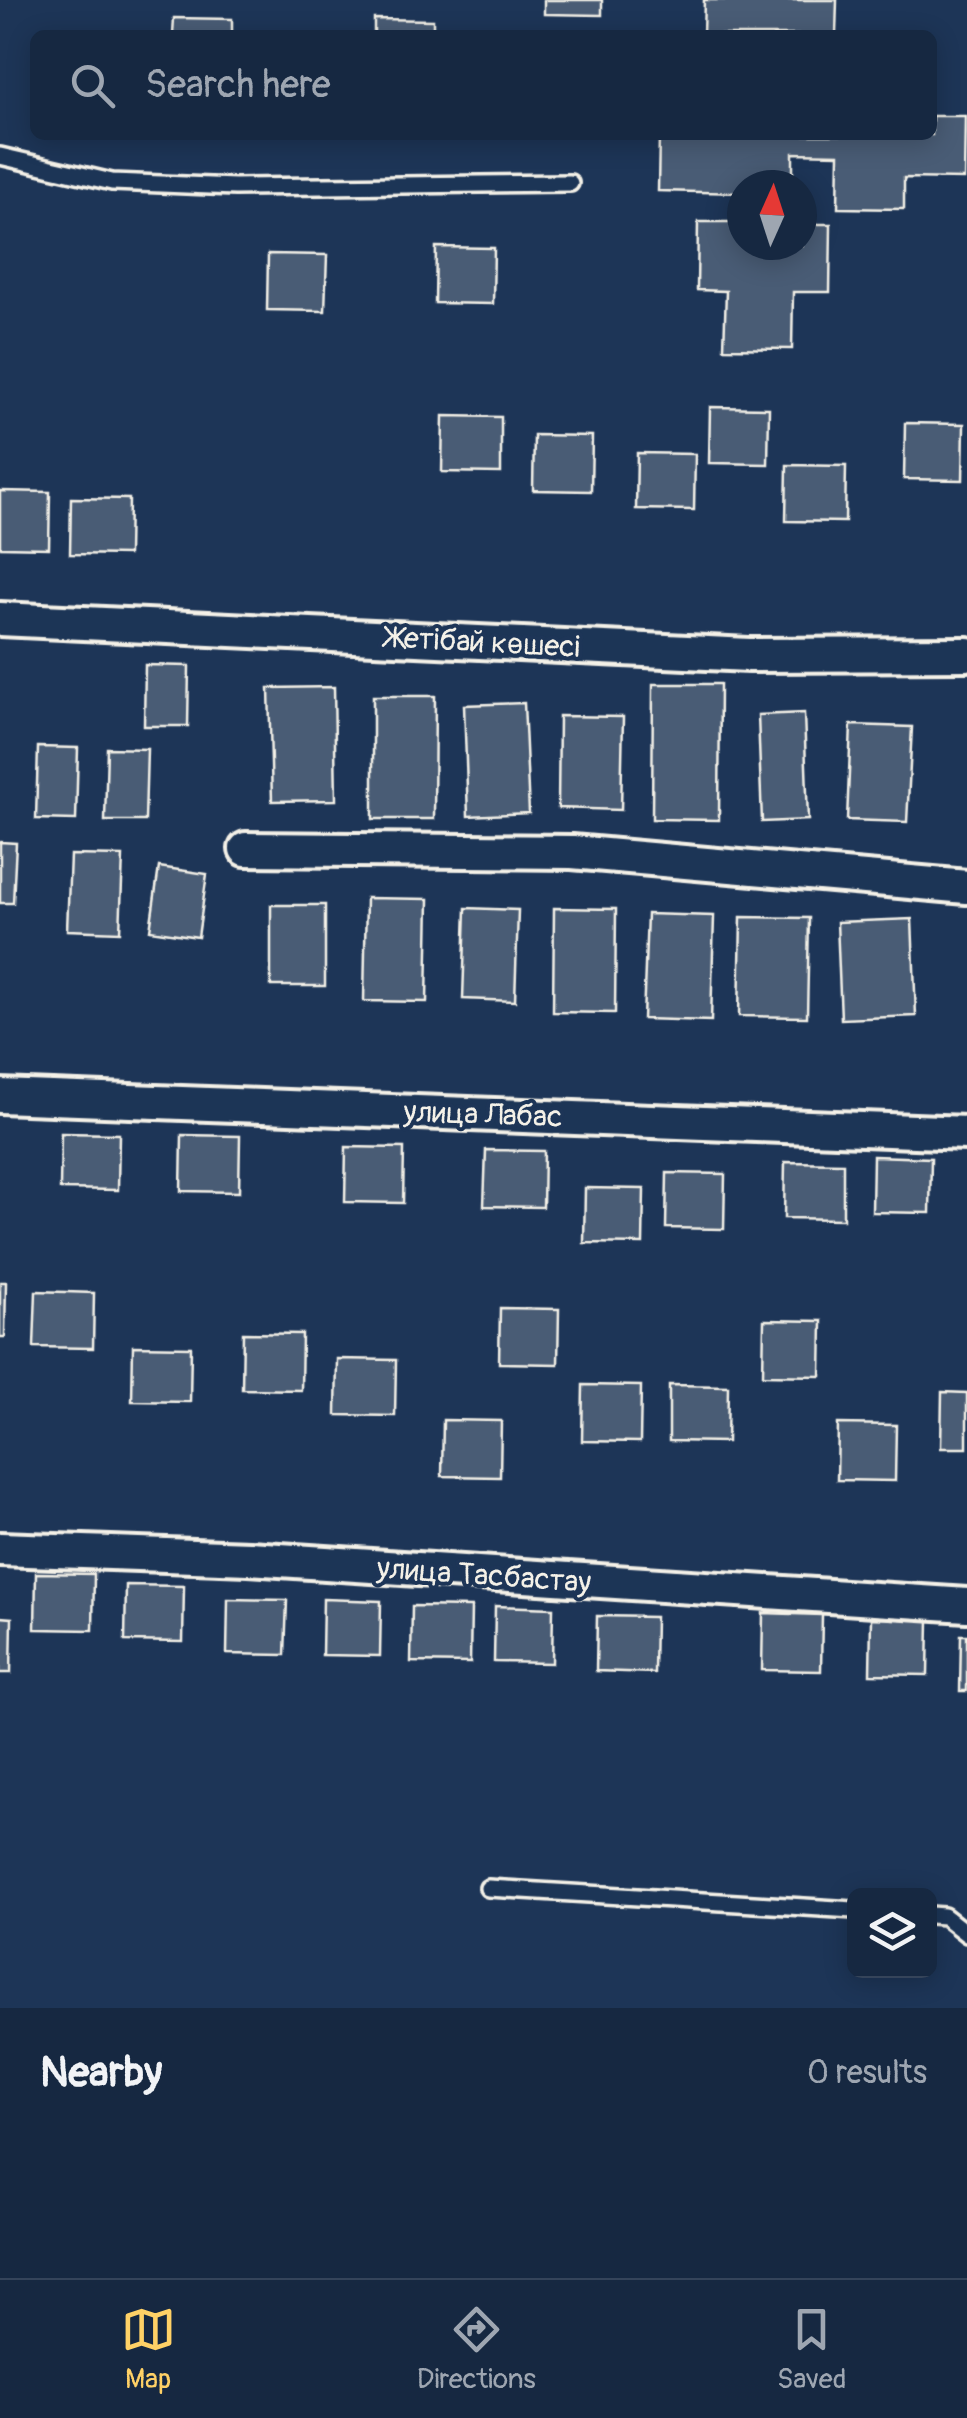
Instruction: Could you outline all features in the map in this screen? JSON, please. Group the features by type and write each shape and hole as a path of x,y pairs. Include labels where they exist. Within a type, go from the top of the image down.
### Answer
{"street":[{"name":"Жетібай көшесі","path":"0,619 749,655 967,654"},
{"path":"246,849 572,852 967,888"},
{"name":"улица Лабас","path":"0,1096 967,1133"},
{"name":"улица Тасбастау","path":"0,1549 248,1558 967,1605"}],"lane":[{"path":"0,156 112,182 236,187 570,183"},
{"path":"488,1888 847,1910"},
{"path":"937,1916 944,1916 967,1934"}],"building":[{"path":"544,0 602,0 602,15 544,14"},
{"path":"704,0 837,0 836,30 703,30"},
{"path":"174,18 232,19 232,30 173,30"},
{"path":"374,19 433,20 433,30 374,30"},
{"path":"937,116 965,116 964,179 904,178 904,209 838,208 839,154 793,153 793,170 727,170 727,193 658,191 659,140 937,140"},
{"path":"698,222 727,222 727,260 817,260 817,224 831,224 830,292 793,292 792,349 724,348 726,291 697,290"},
{"path":"436,247 494,248 493,304 435,303"},
{"path":"268,254 327,255 325,311 267,310"},
{"path":"710,407 769,408 768,464 709,463"},
{"path":"443,416 501,417 501,473 442,472"},
{"path":"905,423 964,424 963,480 904,479"},
{"path":"534,435 592,436 591,491 533,490"},
{"path":"637,453 695,454 694,510 636,509"},
{"path":"787,465 846,466 845,522 786,521"},
{"path":"0,491 50,492 49,548 0,547"},
{"path":"71,498 129,499 128,555 70,554"},
{"path":"145,665 189,666 188,726 144,726"},
{"path":"653,684 720,684 719,820 652,819"},
{"path":"334,687 336,800 272,801 269,688"},
{"path":"373,696 435,696 434,819 373,819"},
{"path":"524,703 529,813 468,816 464,705"},
{"path":"804,713 808,820 762,822 758,715"},
{"path":"559,716 623,717 621,810 558,808"},
{"path":"851,725 912,727 907,822 847,820"},
{"path":"38,747 78,748 76,820 36,819"},
{"path":"107,748 147,749 145,821 105,821"},
{"path":"0,842 16,843 13,903 0,903"},
{"path":"70,855 123,856 120,932 67,930"},
{"path":"159,867 207,874 198,937 150,930"},
{"path":"366,898 429,899 427,1002 364,1001"},
{"path":"271,905 325,905 325,986 271,986"},
{"path":"466,908 518,910 515,1001 463,999"},
{"path":"554,908 616,909 615,1013 553,1012"},
{"path":"647,914 714,916 711,1021 643,1019"},
{"path":"741,917 809,918 807,1017 739,1016"},
{"path":"912,919 916,1016 841,1019 837,922"},
{"path":"61,1133 119,1134 118,1190 60,1189"},
{"path":"182,1135 240,1136 239,1192 181,1191"},
{"path":"346,1147 404,1148 403,1203 345,1202"},
{"path":"486,1150 544,1151 543,1207 484,1206"},
{"path":"873,1156 931,1158 930,1213 872,1212"},
{"path":"785,1162 843,1163 843,1219 784,1218"},
{"path":"667,1173 725,1174 724,1229 666,1228"},
{"path":"585,1188 644,1189 643,1244 584,1243"},
{"path":"0,1282 6,1282 5,1337 0,1337"},
{"path":"36,1291 94,1293 93,1348 34,1347"},
{"path":"500,1308 559,1309 558,1364 499,1363"},
{"path":"764,1320 822,1321 821,1376 763,1375"},
{"path":"243,1333 302,1334 301,1390 242,1389"},
{"path":"133,1346 191,1347 190,1402 132,1401"},
{"path":"337,1359 396,1360 395,1416 336,1415"},
{"path":"583,1385 641,1386 640,1442 582,1441"},
{"path":"669,1385 728,1386 727,1442 669,1441"},
{"path":"942,1392 967,1393 967,1448 941,1448"},
{"path":"443,1420 501,1421 500,1477 442,1476"},
{"path":"838,1424 896,1425 895,1481 837,1480"},
{"path":"36,1573 94,1574 93,1630 35,1629"},
{"path":"126,1585 184,1586 183,1642 125,1641"},
{"path":"228,1599 287,1600 285,1655 227,1654"},
{"path":"323,1599 381,1601 380,1656 322,1655"},
{"path":"412,1606 471,1607 470,1663 411,1662"},
{"path":"495,1606 553,1608 552,1663 494,1662"},
{"path":"763,1613 822,1615 821,1671 762,1670"},
{"path":"597,1616 655,1617 654,1673 596,1671"},
{"path":"0,1617 12,1618 11,1673 0,1673"},
{"path":"871,1618 929,1619 928,1675 870,1674"},
{"path":"961,1635 967,1635 967,1691 960,1691"}]}
